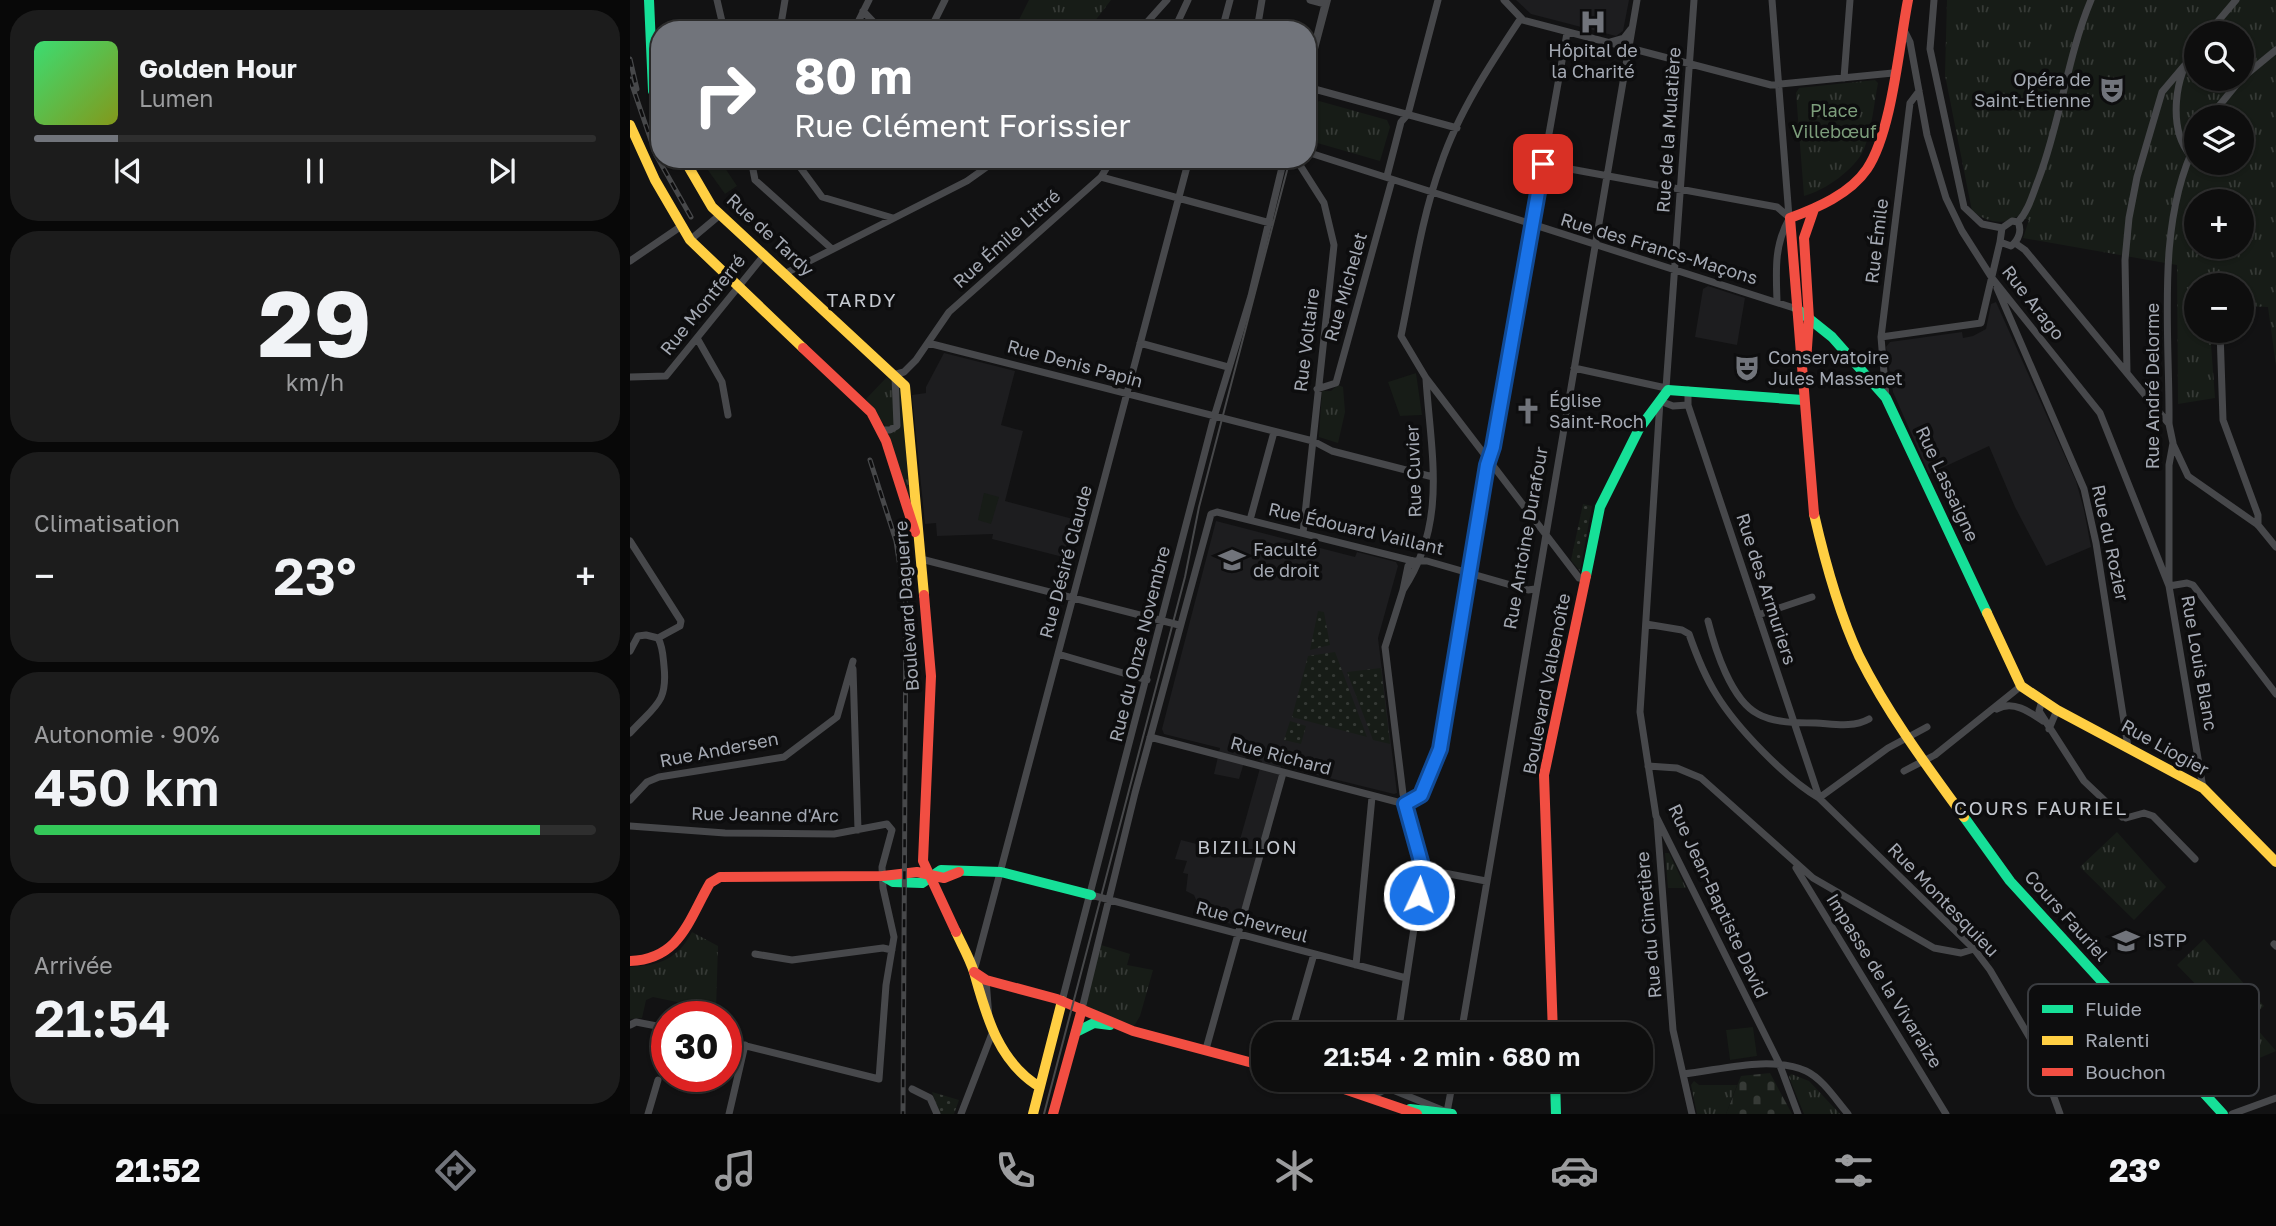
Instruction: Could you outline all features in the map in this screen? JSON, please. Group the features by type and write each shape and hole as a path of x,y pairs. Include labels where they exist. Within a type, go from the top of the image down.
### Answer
{"main road":[{"path":"649,0 651,46"},
{"path":"1790,218 1814,209 1856,181 1868,167 1884,119 1908,0"},
{"path":"630,125 651,168"},
{"path":"651,168 680,227 690,240 871,412 880,430 921,557"},
{"name":"Rue de Tardy","path":"689,168 712,207 905,386"},
{"name":"Cours Fauriel","path":"1804,400 1809,318 1804,238 1814,209"},
{"name":"Cours Fauriel","path":"1790,218 1814,512 1826,569 1859,655 1907,738 2010,881 2104,984"},
{"path":"1797,309 1809,318"},
{"name":"Rue Lassaigne","path":"1809,318 1832,337 1886,398 2021,686"},
{"name":"Boulevard Daguerre","path":"905,386 918,504 931,676 927,824 923,861 974,972 975,985 994,1030 1016,1068 1040,1087"},
{"path":"1667,389 1804,400"},
{"name":"Boulevard Valbenoîte","path":"1553,1022 1544,775 1600,507 1639,429 1667,389"},
{"path":"911,520 918,504"},
{"name":"Rue Liogier","path":"2021,686 2057,710 2203,788 2276,862"},
{"path":"630,961 646,963 676,944 710,883 720,877 883,876 893,882 922,883 941,870 1001,872 1091,895"},
{"name":"Boulevard Daguerre","path":"974,972 985,980"},
{"path":"985,980 1062,1001 1119,1027"},
{"path":"1033,1114 1062,1001"},
{"path":"1053,1114 1082,1009"},
{"path":"1076,1032 1094,1023 1119,1027 1251,1062"},
{"path":"1355,1092 1416,1114"},
{"path":"1555,1092 1556,1114"},
{"name":"Cours Fauriel","path":"2207,1096 2223,1114"},
{"path":"1400,1107 1448,1113"}],"street":[{"path":"718,0 722,21"},
{"path":"782,21 785,0"},
{"path":"858,21 869,0"},
{"path":"934,21 945,0"},
{"path":"1148,21 1167,0"},
{"path":"1178,21 1188,0"},
{"path":"1224,21 1230,0"},
{"path":"1258,21 1262,0"},
{"path":"1310,0 1326,2 1316,41"},
{"name":"Rue Michelet","path":"1317,389 1336,383 1390,178 1401,122 1408,114 1437,0"},
{"path":"1504,0 1522,19 1567,33 1778,85 1893,73"},
{"name":"Rue Antoine Durafour","path":"1463,1022 1637,0"},
{"name":"Rue de la Mulatière","path":"1667,389 1694,0"},
{"path":"1772,0 1790,218 1779,238 1776,251 1777,301"},
{"path":"1844,78 1850,0"},
{"path":"1934,0 1930,50 1964,207 1982,225 2002,228 2012,221 2018,222"},
{"path":"2018,222 2047,157 2078,37 2091,0"},
{"path":"2218,21 2236,0"},
{"path":"863,10 873,21"},
{"path":"1522,19 1457,128 1431,193 1401,336 1426,378 1579,578 1586,579"},
{"path":"1605,42 1624,38 1633,25"},
{"name":"Rue Arago","path":"1902,26 1910,42 1932,155 1946,198 1992,278 2100,413 2169,586"},
{"path":"1400,1022 1423,869 1405,804 1421,795 1440,749 1489,460 1567,33"},
{"path":"2254,68 2276,50"},
{"path":"2184,66 2177,119 2179,138 2184,146"},
{"path":"2127,373 2125,260 2129,218 2137,177 2162,92 2184,66"},
{"path":"1316,89 1457,128"},
{"name":"Rue Émile","path":"1886,398 1881,337 1910,103 1919,91"},
{"path":"2220,105 2231,91"},
{"name":"Rue des Francs-Maçons","path":"1316,155 1797,309"},
{"path":"1543,164 1777,207 1790,218"},
{"path":"753,168 755,180 832,249"},
{"path":"801,168 822,197 894,218"},
{"path":"786,273 967,181 985,168"},
{"name":"Rue Émile Littré","path":"916,360 949,312 1101,177 1106,168"},
{"name":"Rue Désiré Claude","path":"974,972 1186,168"},
{"name":"Rue du Onze Novembre","path":"1062,1001 1214,417 1251,296 1282,168"},
{"name":"Rue Voltaire","path":"1302,168 1324,203 1334,245 1303,533"},
{"name":"Rue André Delorme","path":"2169,586 2169,479 2173,443 2169,424 2170,233 2184,172"},
{"path":"1101,177 1270,223"},
{"path":"690,240 721,214"},
{"path":"2000,242 2011,246 2015,243 2020,227 2018,222"},
{"path":"630,261 680,227"},
{"path":"1881,337 1981,323 2002,228"},
{"path":"2015,243 2025,250 2169,424"},
{"name":"Rue Montferré","path":"630,377 666,376 765,254"},
{"name":"Rue du Rozier","path":"1992,278 2084,489 2096,543 2129,747"},
{"path":"697,338 722,382 728,415"},
{"name":"Rue Denis Papin","path":"928,343 1313,441 1332,452 1433,477"},
{"path":"1140,343 1228,367"},
{"path":"2220,343 2223,419 2258,515 2258,524"},
{"path":"880,430 890,430 897,426 894,376 904,372 916,360"},
{"path":"905,386 916,360"},
{"path":"1574,368 1667,389"},
{"name":"Rue Cuvier","path":"1405,804 1385,647 1403,590 1433,522 1433,477 1426,378"},
{"name":"Rue des Armuriers","path":"1688,390 1688,405 1819,798"},
{"path":"1660,401 1673,406 1688,405"},
{"name":"Rue Jean-Baptiste David","path":"1660,401 1640,718 1656,816 1779,1063 1798,1114"},
{"path":"1250,520 1274,432"},
{"path":"2173,443 2188,476 2258,524 2276,547"},
{"name":"Rue Édouard Vaillant","path":"1211,514 1217,512 1528,590 1535,589"},
{"name":"Rue du Onze Novembre","path":"1082,1009 1107,900 1211,514"},
{"path":"630,541 681,621 680,626 658,638 638,636 630,650"},
{"path":"921,557 1179,625"},
{"path":"2169,586 2187,583 2193,585 2276,694"},
{"name":"Rue Louis Blanc","path":"2169,586 2203,788"},
{"path":"1758,615 1812,597"},
{"path":"1707,621 1718,657 1746,704 1758,715 1793,723 1850,725 1869,719"},
{"name":"Rue Montesquieu","path":"1646,624 1682,629 1689,634 1716,695 1749,735 1805,790 1819,798 1974,949 1990,970 2028,1035"},
{"path":"630,733 665,693 662,646 658,638"},
{"path":"1058,654 1147,680"},
{"name":"Rue Andersen","path":"630,800 647,782 659,777 784,757 837,717 853,661 858,830"},
{"path":"1904,771 1924,762 1942,749 2021,686"},
{"path":"2042,701 2039,711 2084,781 2124,818 2144,813 2153,816 2195,859"},
{"path":"1987,714 2009,705 2025,710 2047,725"},
{"path":"2047,725 2057,710"},
{"path":"1819,798 1888,748 1927,727"},
{"name":"Rue Richard","path":"1150,737 1405,804"},
{"path":"1648,766 1677,768 1700,778 1794,864 1934,948 1961,953 1974,949"},
{"path":"1206,1049 1283,773"},
{"path":"1356,965 1372,797"},
{"name":"Rue du Cimetière","path":"1656,816 1673,1030 1692,1114"},
{"name":"Rue Jeanne d'Arc","path":"630,826 725,833 834,834 887,824 892,830 882,867 883,876"},
{"name":"Impasse de la Vivaraize","path":"1794,864 1947,1114"},
{"path":"1423,869 1486,880"},
{"path":"742,1044 879,1079 886,985 894,937 883,876"},
{"name":"Rue Chevreul","path":"1091,895 1406,978"},
{"path":"755,954 792,960 883,948 892,950"},
{"path":"1294,1022 1314,954"},
{"name":"Boulevard Daguerre","path":"985,980 989,1019"},
{"path":"630,1024 636,1022 651,1025"},
{"path":"961,1114 994,1030"},
{"path":"729,1114 745,1045"},
{"path":"1683,1074 1779,1063 1807,1072 1820,1081 1848,1114"},
{"path":"912,1088 930,1098 937,1114"},
{"path":"648,1114 654,1092"},
{"path":"1405,1092 1448,1113 1451,1092"},
{"name":"Rue Montesquieu","path":"2054,1096 2060,1114"},
{"path":"2232,1114 2276,1098"}],"shaded area":[{"name":"Hôpital de la Charité","path":"1516,0 1629,0 1623,31 1616,36 1531,14"},
{"path":"1708,286 1745,298 1737,345 1695,337 1703,289"},
{"path":"1996,302 2076,481 2084,510 2091,547 2046,566 2015,507 1989,446 1929,474 1893,392 1886,347 1890,342 1962,332 1963,338 1973,336 1986,329 1991,304"},
{"path":"944,353 1015,371 1001,425 1023,431 1005,501 1073,519 1063,557 992,539 993,534 937,536 936,523 925,524 912,395 926,393 926,387"},
{"path":"1216,521 1355,557 1357,552 1396,562 1398,566 1378,638 1397,793 1281,766 1238,926 1203,916 1194,895 1186,891 1188,874 1183,873 1187,861 1175,859 1181,840 1236,854 1262,761 1246,756 1239,779 1214,774 1220,748 1164,734 1162,729"}],"green space":[{"path":"1029,0 1111,0 1095,21 1018,21"},
{"path":"1947,0 2276,0 2276,366 2268,307 2254,306 2254,273 2184,273 2184,343 2211,343 2215,398 2178,404 2177,265 2023,238 2029,220 2018,216 2000,222 1983,218 1972,211 1945,75"},
{"name":"Place Villebœuf","path":"1875,80 1878,83 1871,125 1860,157 1839,178 1804,196 1796,93 1799,88"},
{"path":"1319,101 1387,120 1390,127 1380,161 1316,143 1316,104"},
{"path":"706,168 725,168 737,186 725,194"},
{"path":"1416,373 1422,415 1400,416 1388,382"},
{"path":"887,377 901,389 910,500 884,424 866,399"},
{"path":"1338,385 1343,387 1345,412 1338,443 1319,437 1322,391 1331,391"},
{"path":"984,493 999,497 991,524 978,520"},
{"path":"1583,504 1592,506 1580,571 1571,560"},
{"path":"1318,611 1324,612 1330,645 1310,650"},
{"path":"1335,652 1367,737 1292,717 1308,656"},
{"path":"1381,668 1390,744 1373,740 1347,672"},
{"path":"1290,721 1306,726 1301,744 1284,740"},
{"path":"1279,748 1296,752 1296,769 1275,764"},
{"path":"2117,832 2166,887 2134,920 2080,867"},
{"path":"1665,853 1669,853 1686,888 1668,888"},
{"path":"692,932 718,946 716,1001 672,1001 653,997 646,1000 642,1018 630,1019 630,967 650,965 667,959"},
{"path":"2204,939 2244,984 2195,984 2177,965"},
{"path":"1101,945 1130,954 1127,965 1153,970 1140,1016 1134,1026 1085,1006"},
{"path":"1753,1027 1757,1056 1730,1060 1726,1030"},
{"path":"2259,1031 2276,1051 2259,1058"},
{"path":"1770,1073 1792,1114 1726,1114 1741,1076"},
{"path":"1791,1074 1809,1081 1840,1114 1804,1114 1789,1077"},
{"path":"1694,1081 1699,1085 1737,1085 1726,1114 1697,1114 1691,1085"},
{"path":"932,1092 959,1100 954,1114 940,1114"}],"tram line":[{"path":"1260,21 1262,0"},
{"path":"1316,53 1330,0"},
{"path":"1044,1114 1185,577 1199,507 1288,168"}],"railway":[{"path":"630,59 637,89"},
{"path":"630,79 651,140"},
{"path":"663,168 691,217"},
{"path":"870,460 896,541 906,605 903,1114"}],"traffic: fast":[{"path":"649,0 651,46"},
{"path":"1797,309 1832,337 1886,398 1987,613"},
{"path":"1586,576 1600,507 1639,429 1668,390 1803,400"},
{"path":"1964,817 2010,881 2104,984"},
{"path":"883,876 893,882 922,883 941,870 1001,872 1091,895"},
{"path":"1076,1032 1094,1023 1110,1025"},
{"path":"1555,1092 1556,1114"},
{"path":"2207,1096 2223,1114"},
{"path":"1410,1109 1452,1114"}],"traffic: slow":[{"path":"630,125 655,180 690,240 803,348"},
{"path":"689,168 712,207 905,386 924,595"},
{"path":"1814,514 1833,586 1859,656 1895,719 1964,817"},
{"path":"1987,613 2021,686 2057,710 2203,788 2276,862"},
{"path":"956,932 972,967 989,1021 1004,1051 1014,1065 1040,1087"},
{"path":"1033,1114 1062,1001"}],"traffic: jam":[{"path":"1814,514 1790,218 1822,205 1852,186 1867,169 1876,153 1894,88 1908,0"},
{"path":"1806,362 1809,319 1804,238 1814,209"},
{"path":"803,348 871,412 886,441 915,532"},
{"path":"1553,1022 1544,775 1586,576"},
{"path":"924,595 931,676 923,861 956,932"},
{"path":"630,961 647,959 661,953 681,936 710,883 720,877 883,876 917,872 944,878 959,872"},
{"path":"974,972 986,980 1057,999 1133,1031 1251,1063"},
{"path":"1053,1114 1082,1009"},
{"path":"1353,1092 1417,1114"}],"place":[{"name":"Hôpital de la Charité","path":"1593,22"},
{"name":"Opéra de Saint-Étienne","path":"2112,90"},
{"name":"Conservatoire Jules Massenet","path":"1747,368"},
{"name":"Église Saint-Roch","path":"1528,411"},
{"name":"Faculté de droit","path":"1232,560"},
{"name":"ISTP","path":"2126,941"}],"district":[{"name":"TARDY","path":"862,300"},
{"name":"COURS FAURIEL","path":"2041,808"},
{"name":"BIZILLON","path":"1248,847"}],"route":[{"path":"1419,895 1423,869 1405,804 1421,795 1440,749 1487,465 1493,447 1543,164"}]}
